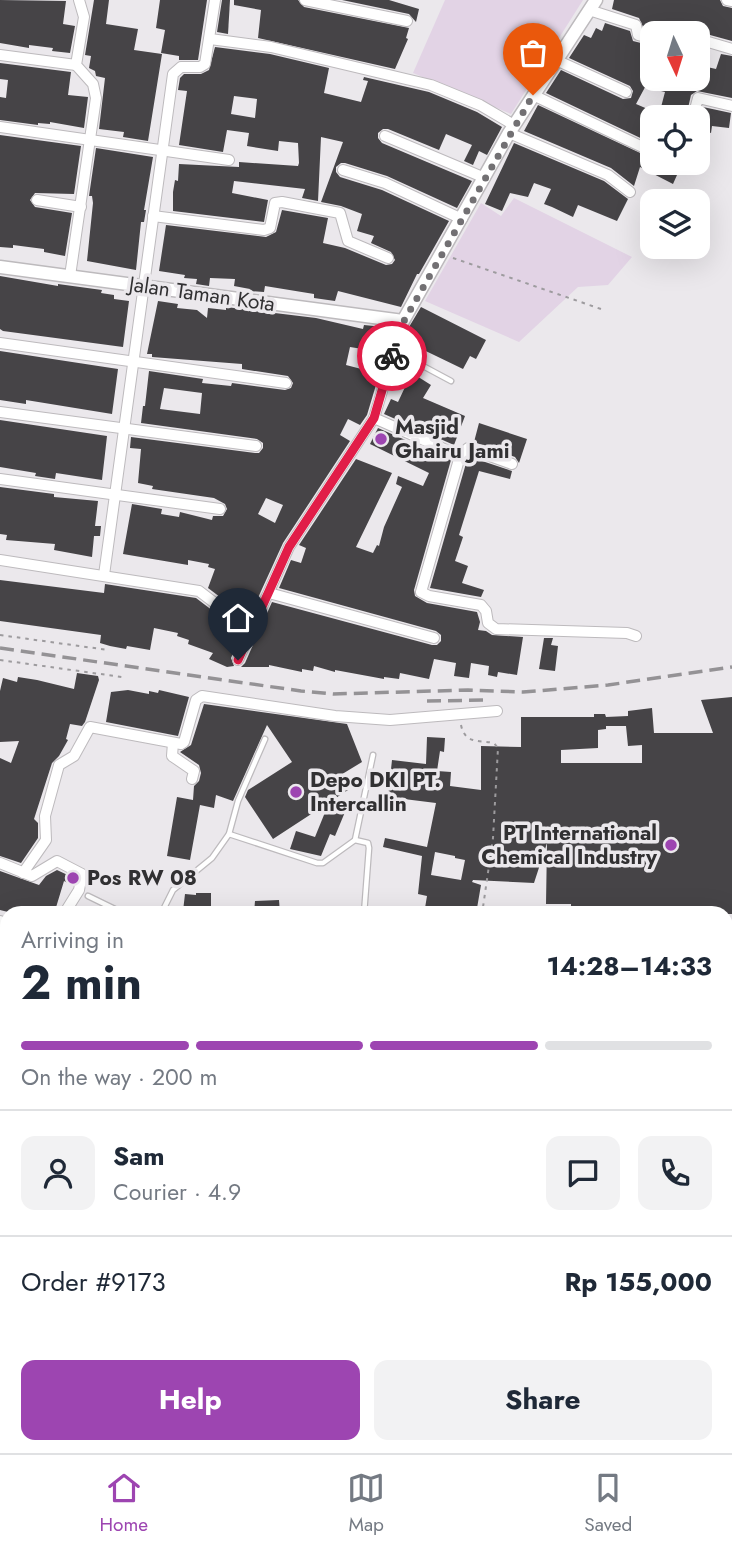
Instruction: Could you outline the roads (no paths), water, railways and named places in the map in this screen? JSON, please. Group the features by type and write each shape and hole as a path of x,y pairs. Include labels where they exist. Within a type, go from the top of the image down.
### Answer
{"street":[{"path":"76,65 84,17 79,0"},
{"path":"104,575 173,74 181,67 203,66 210,40 215,0"},
{"path":"305,0 407,21"},
{"path":"238,660 289,547 374,418 404,321 533,95 592,5 636,26 640,36"},
{"path":"210,40 271,47 431,85 480,106 512,129 608,175 630,192"},
{"path":"710,43 732,49"},
{"path":"0,55 76,65 96,90 70,276"},
{"path":"556,60 626,92"},
{"path":"533,95 640,146"},
{"path":"696,105 698,98 732,106"},
{"path":"0,127 229,160"},
{"path":"385,136 485,178"},
{"path":"343,170 385,183 462,219"},
{"path":"37,200 81,207"},
{"path":"153,216 264,230 270,229 275,203 282,202 340,214 348,241 388,258"},
{"name":"Jalan Taman Kota","path":"0,267 404,321"},
{"path":"0,343 286,383"},
{"path":"0,412 256,446"},
{"path":"374,418 460,456"},
{"path":"512,464 470,449 460,456 421,592 429,596 481,605 486,611 488,623 496,629 627,633 636,636"},
{"path":"0,479 220,509"},
{"path":"0,560 200,591 220,607 256,621"},
{"path":"269,593 433,638"},
{"path":"23,873 46,840 45,816 59,765 74,756 88,728 181,744 196,700 202,696 335,716 390,720 497,711"},
{"path":"173,743 172,756 194,771 192,779"},
{"path":"0,863 23,873 36,874 57,861 82,874 79,890 69,906"}],"lane":[{"path":"394,350 451,381"},
{"path":"165,906 173,890 212,858 229,834 238,801 265,739"},
{"path":"229,834 323,863 355,840 373,755"},
{"path":"355,840 368,843 369,848 365,906"},
{"path":"88,896 109,906"}],"railway":[{"path":"0,648 333,694 468,690 523,692 608,685 732,667"},
{"path":"427,701 490,700"}],"place":[{"name":"Masjid Ghairu Jami","path":"381,439"},
{"name":"Depo DKI PT. Intercallin","path":"296,792"},
{"name":"PT International Chemical Industry","path":"671,845"},
{"name":"Pos RW 08","path":"73,878"}]}
